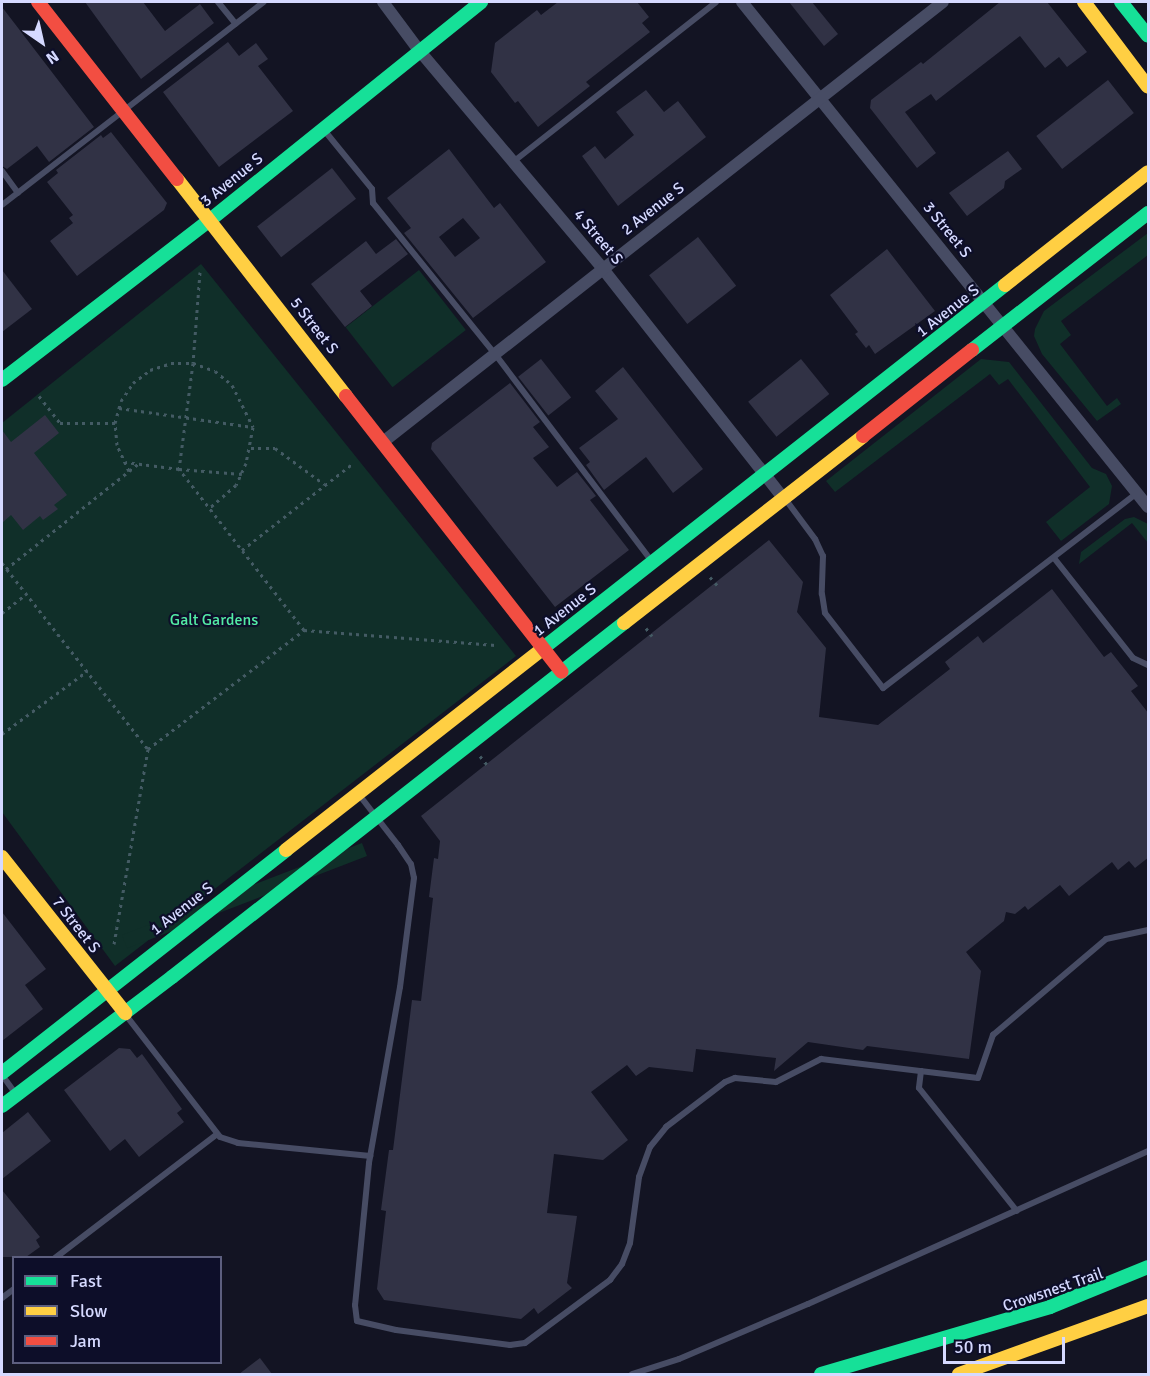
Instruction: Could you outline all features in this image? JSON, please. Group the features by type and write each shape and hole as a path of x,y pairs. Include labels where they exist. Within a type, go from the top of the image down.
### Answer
{"main road":[{"name":"5 Street S","path":"38,2 125,110 562,672"},
{"name":"3 Avenue S","path":"2,380 210,220 418,49 480,2"},
{"path":"1084,2 1149,87"},
{"path":"1121,2 1149,36"},
{"name":"1 Avenue S","path":"2,1073 106,989 985,303 1149,172"},
{"path":"2,1106 377,817 1149,213"},
{"name":"7 Street S","path":"2,856 125,1013"},
{"path":"821,1374 1050,1308 1149,1267"},
{"name":"Crowsnest Trail","path":"867,1374 1149,1275"},
{"path":"959,1374 1149,1306"}],"street":[{"name":"4 Street S","path":"383,2 418,49 603,269 783,498"},
{"name":"3 Street S","path":"742,2 1149,507"},
{"name":"2 Avenue S","path":"383,441 943,2"}],"lane":[{"path":"218,2 236,24"},
{"path":"2,206 264,2"},
{"path":"512,162 716,2"},
{"path":"322,128 372,189 373,203 495,354 652,562"},
{"path":"2,171 18,193"},
{"path":"783,498 815,539 824,556 822,594 825,613 883,688 1137,493"},
{"path":"1054,558 1133,658 1149,665"},
{"path":"357,793 411,864 414,878 400,987 370,1156 355,1305 357,1322 396,1330 510,1345 525,1343 610,1280 622,1264 630,1244 639,1177 650,1147 666,1127 725,1082 735,1078 776,1082 821,1059 978,1078 993,1035 1107,939 1149,930"},
{"path":"125,1013 217,1134 228,1141 370,1156"},
{"path":"921,1071 919,1088 1017,1211"},
{"path":"2,1073 17,1094"},
{"path":"57,1256 217,1134"},
{"path":"632,1374 723,1341 1149,1151"}],"path":[{"path":"200,272 193,363 179,469 304,630"},
{"path":"129,471 117,445 115,423 119,408 133,383 150,370 171,363 193,363 215,371 232,385 253,427 251,448 242,474 236,485 210,508"},
{"path":"39,396 60,423 115,423"},
{"path":"119,408 253,427"},
{"path":"251,448 275,448 325,485"},
{"path":"124,462 242,474"},
{"path":"6,569 138,464"},
{"path":"242,550 352,464"},
{"path":"2,563 148,749"},
{"path":"709,575 717,585"},
{"path":"2,613 26,594"},
{"path":"644,626 652,636"},
{"path":"114,944 148,749 304,630 495,645"},
{"path":"2,734 87,671"},
{"path":"479,755 488,766"}],"green space":[{"path":"1148,233 1148,255 1061,321 1071,335 1060,344 1107,406 1117,398 1121,404 1097,421 1042,354 1034,336 1035,329 1044,311"},
{"name":"Galt Gardens","path":"201,264 516,656 115,966 2,812 2,423"},
{"path":"419,270 466,330 393,387 346,327"},
{"path":"981,359 1009,362 1092,468 1106,474 1112,486 1109,504 1061,541 1046,522 1090,487 1008,379 999,385 990,374 835,492 826,481"},
{"path":"1134,517 1148,524 1148,543 1132,523 1079,564 1081,552 1125,519"},
{"path":"362,843 367,856 127,948 122,935"}],"building":[{"path":"85,2 143,2 165,31 200,4 214,23 141,79"},
{"path":"558,2 637,2 649,17 642,23 650,32 586,82 590,86 538,127 518,101 515,103 491,72 495,43 537,10 541,15"},
{"path":"789,2 812,2 838,34 824,46"},
{"path":"1000,2 1047,2 1087,52 1067,67 1059,57 1045,68 1020,36 936,101 931,94 905,112 936,153 917,168 870,108 871,100 921,62 923,64"},
{"path":"2,7 94,127 49,162 37,146 7,169 2,166"},
{"path":"228,42 239,56 256,43 268,59 258,66 293,111 219,167 163,92"},
{"path":"1108,80 1134,113 1062,169 1036,136"},
{"path":"646,90 664,112 678,101 706,137 618,206 582,156 595,146 605,159 634,135 616,112"},
{"path":"111,132 167,203 164,210 77,276 50,241 73,223 69,218 73,215 47,182 58,173 56,170 101,135 103,138"},
{"path":"449,149 494,208 500,203 546,262 473,318 404,233 411,228 387,198","holes":["463,218 480,238 455,257 439,237"]},
{"path":"1008,151 1022,169 1005,181 1004,188 967,216 949,193"},
{"path":"332,168 356,199 281,257 257,226"},
{"path":"698,237 736,286 687,324 649,275"},
{"path":"396,239 408,254 360,291 372,306 345,327 311,284 366,241 376,254"},
{"path":"887,249 935,311 875,354 869,345 866,348 855,334 858,332 830,295"},
{"path":"2,270 32,309 2,332"},
{"path":"541,359 571,398 548,415 518,377"},
{"path":"801,359 829,394 776,437 748,402"},
{"path":"623,367 703,469 673,493 646,457 604,490 586,465 590,462 579,448 618,419 595,391"},
{"path":"510,383 540,422 533,427 549,447 533,458 557,487 577,472 596,496 590,500 629,550 555,607 431,449 432,443"},
{"path":"45,415 59,433 34,453 67,495 54,505 58,509 43,520 40,516 23,530 11,515 2,523 2,430 11,442"},
{"path":"769,540 803,582 797,612 826,648 819,717 878,725 950,669 945,662 978,636 983,643 1052,589 1104,657 1111,652 1138,686 1131,691 1149,714 1149,857 1135,868 1129,861 1118,870 1112,862 1069,896 1060,885 1028,910 1025,906 1015,914 1006,912 1004,921 966,952 981,971 969,1059 867,1046 863,1050 808,1042 774,1071 776,1058 696,1049 693,1072 649,1067 636,1076 627,1065 591,1092 628,1140 603,1160 554,1154 547,1213 577,1216 567,1283 572,1288 538,1314 534,1308 521,1319 384,1300 377,1289 386,1211 381,1210 389,1150 393,1150 412,1000 421,1001 433,898 429,897 434,858 438,859 440,841 421,816"},
{"path":"2,912 46,969 25,985 43,1009 2,1041"},
{"path":"119,1048 130,1049 137,1058 142,1054 182,1109 177,1113 184,1122 139,1157 125,1139 110,1151 64,1090"},
{"path":"28,1112 51,1141 2,1179 2,1133"},
{"path":"2,1190 40,1237 36,1240 40,1247 27,1256 2,1257"},
{"path":"260,1358 272,1374 239,1374"}],"traffic: fast":[{"path":"2,380 210,220 481,2"},
{"path":"1121,2 1148,36"},
{"path":"972,350 1148,213"},
{"path":"542,649 1005,285"},
{"path":"2,1106 172,977 624,623"},
{"path":"2,1073 286,850"},
{"path":"821,1374 1050,1307 1148,1267"}],"traffic: slow":[{"path":"1084,2 1148,87"},
{"path":"1005,285 1148,172"},
{"path":"177,179 346,396"},
{"path":"624,623 863,436"},
{"path":"286,850 542,649"},
{"path":"2,857 125,1013"},
{"path":"959,1374 1148,1306"}],"traffic: jam":[{"path":"38,2 177,179"},
{"path":"863,436 972,350"},
{"path":"346,396 562,672"}]}
